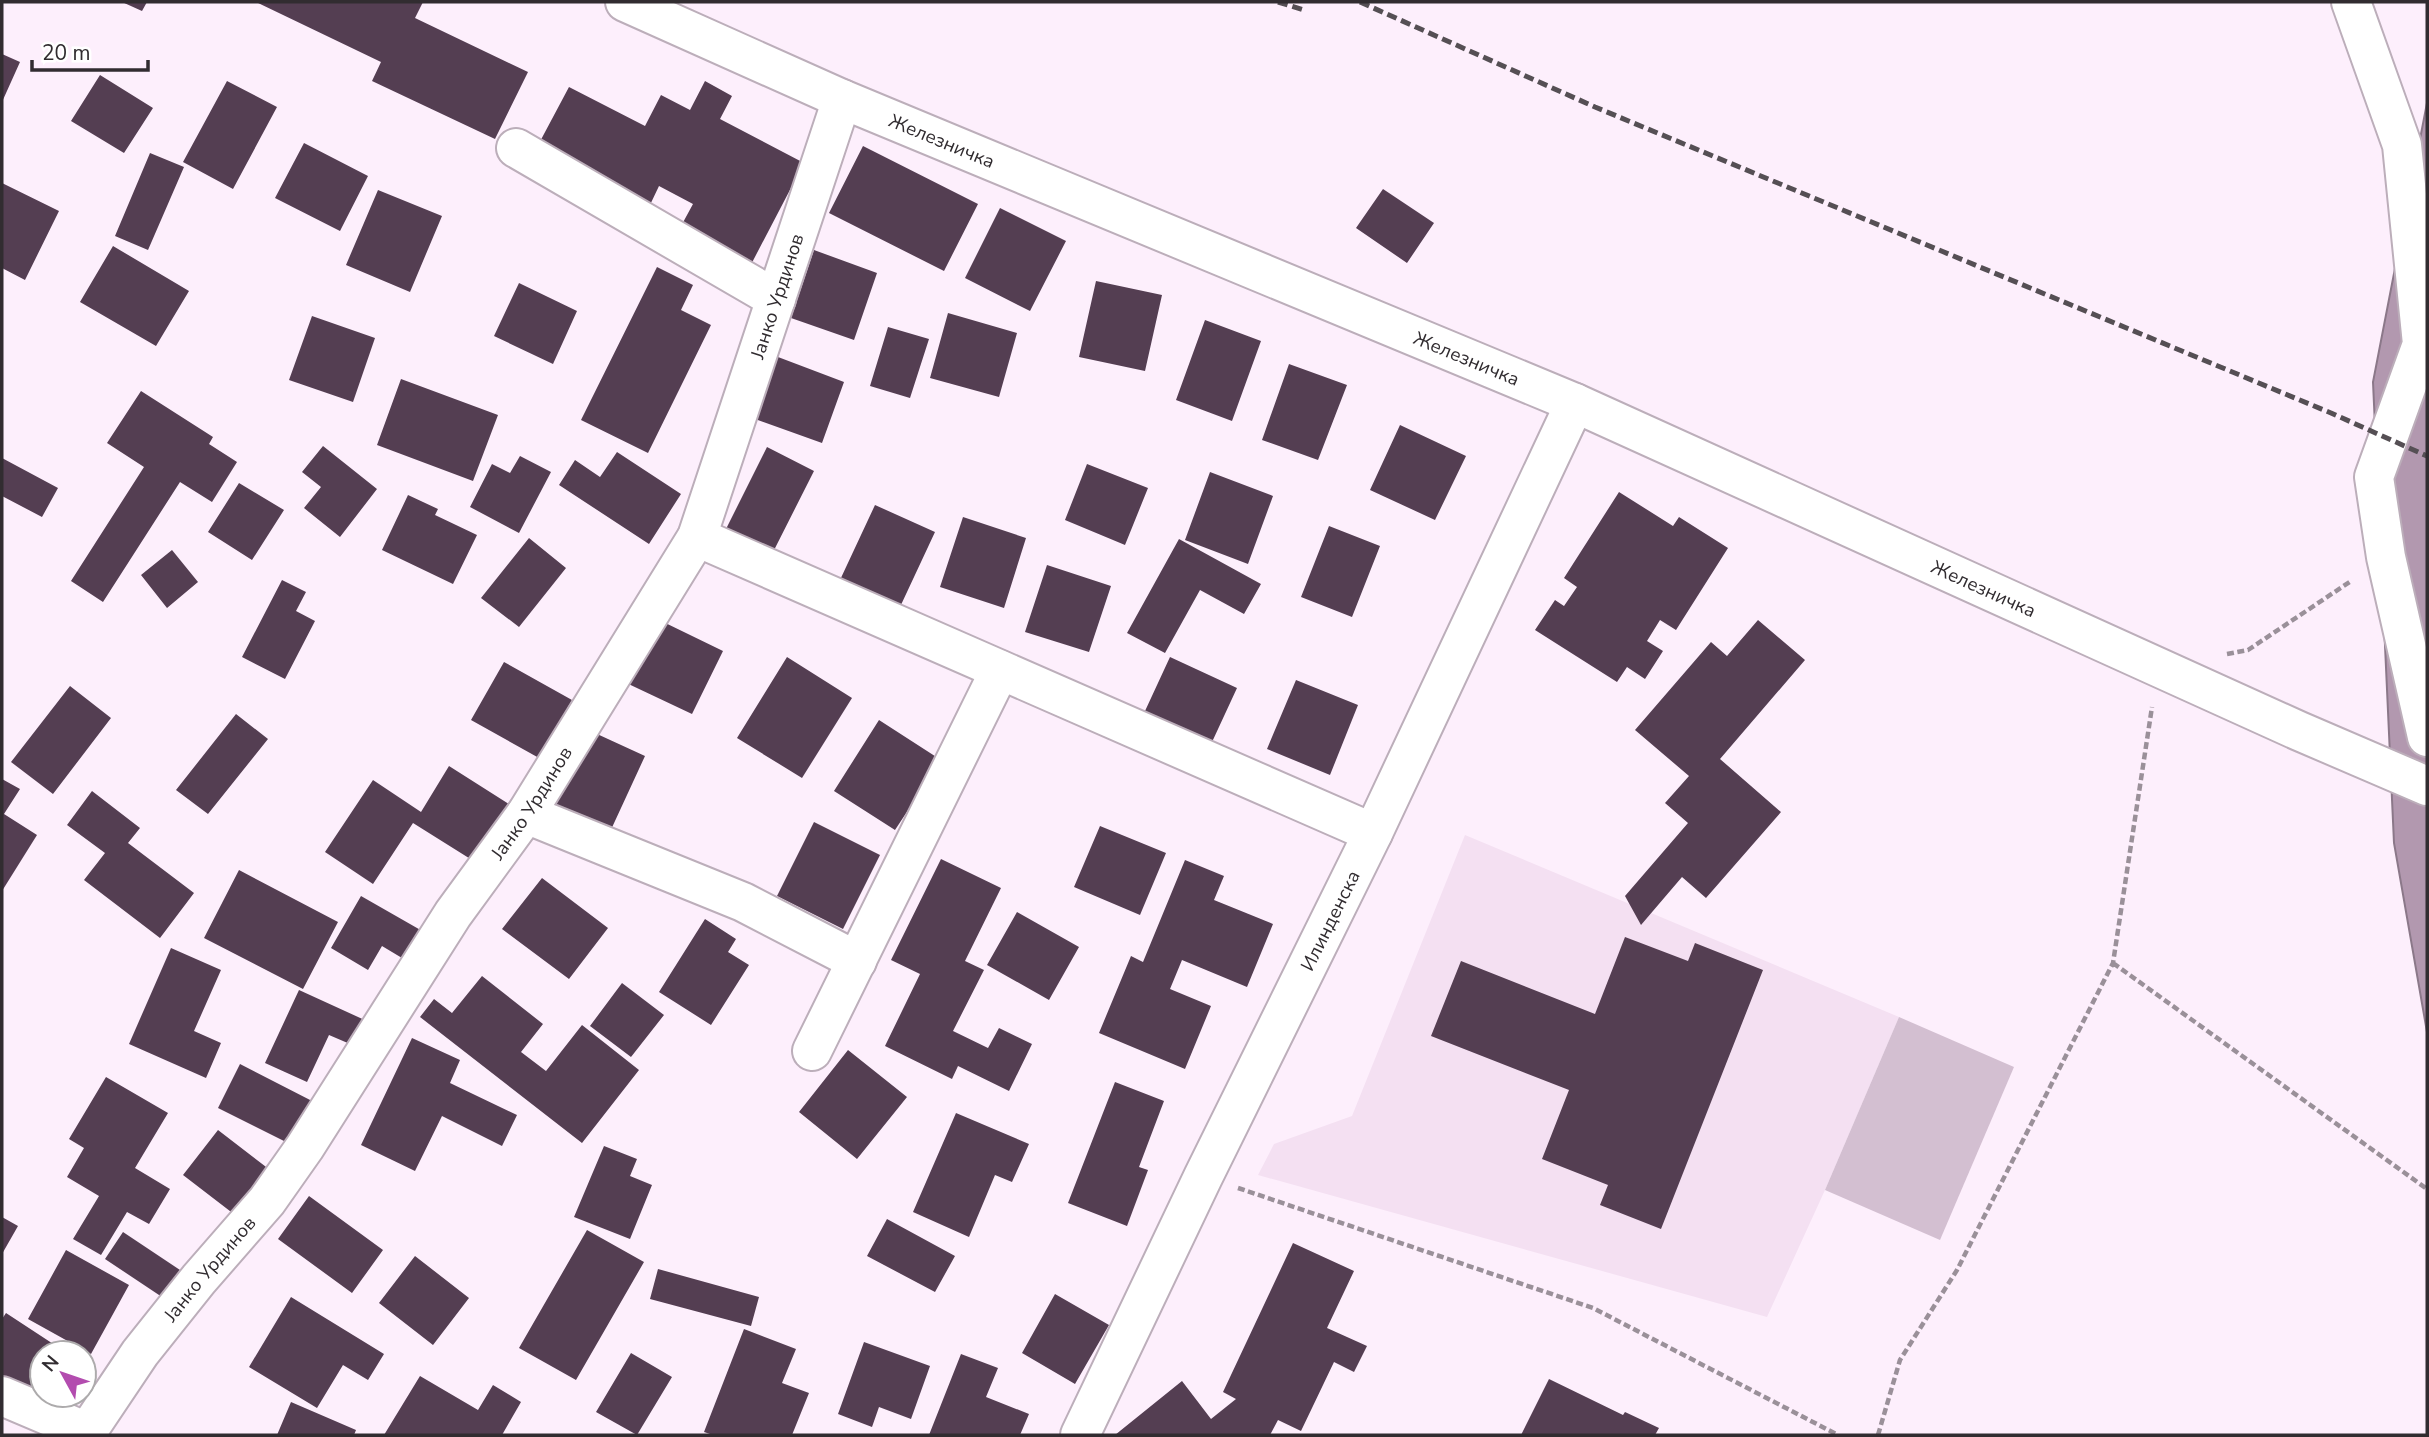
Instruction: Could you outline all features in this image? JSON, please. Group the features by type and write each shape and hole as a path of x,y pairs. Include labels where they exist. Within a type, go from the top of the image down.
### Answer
{"street":[{"name":"Железничка","path":"625,2 842,99 1575,403 2299,731 2427,786"},
{"path":"2351,2 2402,145 2422,345 2374,477 2386,557 2427,737"},
{"name":"Јанко Урдинов","path":"86,1433 140,1353 198,1279 267,1201 335,1101 453,914 526,814 697,537 842,99"},
{"path":"516,148 776,299"},
{"name":"Илинденска","path":"1080,1435 1203,1177 1373,833 1575,403"},
{"path":"697,537 1373,833"},
{"path":"813,1051 1000,670"},
{"path":"526,814 743,902 857,961"},
{"path":"2,1396 86,1433"}],"path":[{"path":"2222,655 2248,650 2386,557"},
{"path":"1878,1435 1900,1360 1957,1270 2113,963 2159,667"},
{"path":"2113,963 2427,1189"},
{"path":"1203,1177 1593,1308 1838,1435"}],"shaded area":[{"path":"2427,103 2427,1032 2394,843 2373,382"},
{"path":"1465,835 1899,1017 1767,1317 1258,1175 1274,1144 1352,1116"},
{"path":"1899,1017 2014,1067 1940,1240 1825,1190"}],"building":[{"path":"122,2 147,2 142,11"},
{"path":"256,2 423,2 415,18 528,72 495,139 372,81 381,62"},
{"path":"2,54 20,62 2,102"},
{"path":"100,75 153,108 124,153 71,121"},
{"path":"227,81 277,107 233,189 183,162"},
{"path":"705,81 732,96 720,119 804,163 745,276 674,239 693,204 659,186 649,207 536,149 569,87 645,126 661,95 690,110"},
{"path":"304,143 368,176 340,231 275,198"},
{"path":"863,146 978,204 944,271 829,213"},
{"path":"150,153 184,167 148,250 115,236"},
{"path":"2,183 59,211 25,280 2,268"},
{"path":"1383,189 1434,223 1407,263 1356,228"},
{"path":"378,190 442,216 410,292 346,265"},
{"path":"1000,208 1066,241 1030,311 965,278"},
{"path":"113,246 189,291 156,346 80,302"},
{"path":"814,250 877,273 854,340 791,318"},
{"path":"657,267 693,285 681,310 711,325 648,453 581,420"},
{"path":"1096,281 1162,295 1145,371 1079,357"},
{"path":"519,283 577,311 553,364 494,336"},
{"path":"948,313 1017,333 999,397 930,378"},
{"path":"312,316 375,338 353,402 289,380"},
{"path":"1205,320 1261,341 1232,421 1176,400"},
{"path":"888,327 929,339 910,398 870,386"},
{"path":"778,357 844,382 822,443 755,419"},
{"path":"1289,364 1347,385 1318,460 1262,440"},
{"path":"401,379 498,415 473,481 377,445"},
{"path":"141,391 213,437 209,444 237,462 212,502 180,482 103,602 71,581 144,467 107,443"},
{"path":"1400,425 1466,456 1435,520 1370,490"},
{"path":"323,446 377,489 340,537 304,508 321,487 302,472"},
{"path":"767,447 814,471 766,566 719,543"},
{"path":"617,452 681,494 649,544 559,485 575,460 600,477"},
{"path":"520,456 551,472 519,533 470,507 492,464 510,473"},
{"path":"2,458 58,488 42,517 2,496"},
{"path":"1087,464 1148,488 1125,545 1065,520"},
{"path":"1210,472 1273,496 1248,564 1185,540"},
{"path":"239,483 284,510 252,560 208,532"},
{"path":"1619,492 1673,526 1679,517 1728,548 1676,630 1660,620 1647,641 1663,651 1645,679 1627,667 1617,682 1535,630 1555,600 1564,606 1577,587 1564,578"},
{"path":"408,495 438,509 435,515 477,535 453,584 382,550"},
{"path":"875,505 935,532 893,622 833,595"},
{"path":"963,517 1026,538 1004,608 940,587"},
{"path":"1329,526 1380,546 1352,617 1301,597"},
{"path":"529,538 566,568 519,627 481,598"},
{"path":"1179,539 1261,584 1244,614 1200,590 1165,653 1127,633"},
{"path":"172,550 198,582 167,608 141,575"},
{"path":"1047,565 1111,586 1089,652 1025,632"},
{"path":"282,580 306,592 296,611 315,621 285,679 242,657"},
{"path":"651,616 723,651 692,714 620,680"},
{"path":"1758,620 1805,660 1720,759 1781,812 1706,898 1682,877 1641,925 1625,896 1688,823 1665,803 1689,776 1635,730 1711,642 1727,656"},
{"path":"787,657 852,698 802,778 737,738"},
{"path":"1170,657 1237,688 1206,755 1139,724"},
{"path":"504,662 572,700 539,758 471,720"},
{"path":"1296,680 1358,705 1330,775 1267,749"},
{"path":"70,686 111,718 53,794 11,762"},
{"path":"236,714 268,739 208,814 176,790"},
{"path":"879,720 941,760 895,830 834,791"},
{"path":"584,728 645,756 609,834 549,807"},
{"path":"449,766 515,808 480,865 413,823 373,884 325,852 373,780 421,812"},
{"path":"2,779 20,789 4,814 37,835 2,891"},
{"path":"92,791 140,828 128,843 194,893 160,938 84,880 105,853 67,825"},
{"path":"814,822 880,855 843,929 777,896"},
{"path":"1100,826 1166,853 1140,915 1074,887"},
{"path":"941,859 1001,888 965,961 984,970 953,1031 988,1048 999,1028 1032,1044 1009,1091 958,1066 952,1079 885,1046 920,974 891,960"},
{"path":"1185,860 1224,876 1214,900 1273,924 1247,987 1182,960 1170,989 1211,1006 1185,1069 1099,1033 1131,956 1143,962"},
{"path":"239,870 338,922 303,989 204,938"},
{"path":"542,878 608,928 569,979 502,929"},
{"path":"361,896 424,932 407,961 382,946 368,970 331,948"},
{"path":"1017,912 1079,947 1049,1000 987,965"},
{"path":"705,919 736,939 728,952 749,965 711,1025 659,992"},
{"path":"1625,937 1688,961 1695,943 1763,970 1661,1229 1600,1205 1608,1185 1542,1159 1569,1090 1431,1036 1461,961 1595,1014"},
{"path":"171,948 221,970 194,1031 221,1043 206,1078 129,1044"},
{"path":"482,976 543,1024 521,1052 546,1071 582,1025 639,1070 582,1143 420,1017 434,999 452,1013"},
{"path":"622,983 664,1015 631,1057 590,1026"},
{"path":"299,990 369,1022 357,1047 329,1035 307,1082 265,1063"},
{"path":"412,1038 460,1060 450,1083 517,1115 502,1146 442,1116 415,1171 361,1145"},
{"path":"848,1050 907,1097 857,1159 799,1112"},
{"path":"240,1064 314,1102 292,1145 218,1108"},
{"path":"106,1077 168,1113 135,1168 170,1189 149,1224 127,1212 101,1255 73,1239 99,1196 67,1177 84,1148 69,1139"},
{"path":"1115,1082 1164,1101 1139,1167 1148,1170 1127,1226 1068,1203"},
{"path":"956,1113 1029,1144 1012,1182 995,1175 969,1237 913,1212"},
{"path":"218,1130 274,1173 239,1218 183,1175"},
{"path":"604,1146 637,1159 630,1176 652,1185 630,1239 574,1217"},
{"path":"309,1196 383,1250 352,1293 278,1239"},
{"path":"2,1217 18,1226 2,1254"},
{"path":"887,1219 955,1256 935,1292 867,1256"},
{"path":"587,1230 644,1262 576,1380 519,1348"},
{"path":"123,1232 180,1270 162,1297 105,1259"},
{"path":"1293,1243 1354,1271 1327,1328 1367,1346 1354,1372 1334,1362 1301,1431 1278,1420 1270,1435 1115,1435 1182,1381 1211,1419 1236,1399 1223,1392"},
{"path":"66,1250 129,1285 98,1341 98,1339 64,1339 28,1319"},
{"path":"415,1256 469,1298 433,1345 379,1303"},
{"path":"658,1269 759,1297 751,1326 650,1299"},
{"path":"1055,1294 1109,1325 1075,1384 1022,1353"},
{"path":"291,1297 384,1354 368,1380 343,1365 317,1408 249,1367"},
{"path":"6,1313 46,1339 28,1339 28,1391 2,1383 2,1319"},
{"path":"744,1329 796,1349 782,1383 809,1393 792,1435 713,1435 704,1432"},
{"path":"864,1342 930,1366 911,1419 879,1407 872,1427 838,1414"},
{"path":"631,1353 672,1377 637,1435 596,1412"},
{"path":"961,1354 998,1368 986,1397 1029,1414 1020,1435 929,1435"},
{"path":"420,1376 478,1410 493,1385 521,1402 502,1435 384,1435"},
{"path":"1549,1379 1623,1415 1625,1412 1659,1428 1655,1435 1521,1435"},
{"path":"291,1402 356,1430 354,1435 277,1435"}],"railway":[{"path":"1278,2 1304,10"},
{"path":"1360,2 1595,107 2331,413 2427,456"}]}
